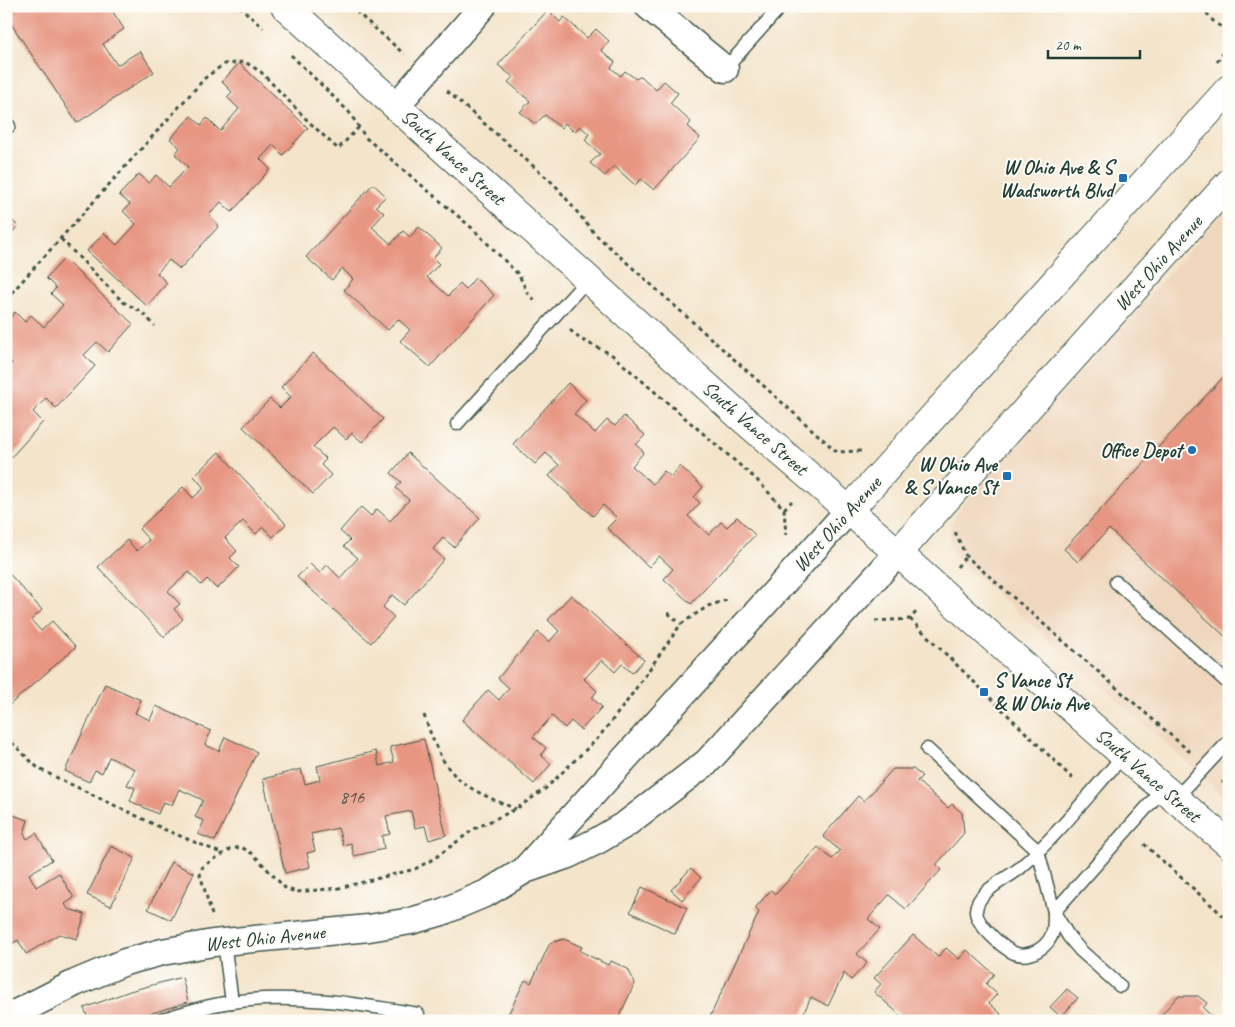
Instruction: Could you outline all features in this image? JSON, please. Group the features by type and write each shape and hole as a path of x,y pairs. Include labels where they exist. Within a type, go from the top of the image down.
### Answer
{"street":[{"name":"South Vance Street","path":"285,6 588,279 1124,755 1229,844"},
{"path":"396,106 483,6"},
{"path":"648,6 725,69"},
{"name":"West Ohio Avenue","path":"525,870 1229,89"},
{"name":"West Ohio Avenue","path":"6,1018 60,990 126,962 162,952 219,942 369,928 411,921 467,903 525,870 568,855 626,824 689,778 723,746 1229,183"}],"lane":[{"path":"725,69 781,6"},
{"path":"457,424 588,279"},
{"path":"1116,582 1229,684"},
{"path":"1054,912 1169,794 1229,741"},
{"path":"927,749 1038,851 1054,912 1054,927 1048,941 1040,949 1022,955 1006,947 987,931 977,919 977,904 983,896 1020,868 1038,851 1124,755"},
{"path":"1054,912 1076,946 1120,986"},
{"path":"219,942 232,1002"},
{"path":"158,1021 232,1002 311,1000 418,1014"}],"path":[{"path":"239,6 268,34"},
{"path":"350,6 555,185 595,234 837,452 866,451"},
{"path":"1202,6 1214,23 1224,28 1229,27"},
{"path":"290,54 339,100 366,138 472,228 506,261 519,275 528,294"},
{"path":"6,299 204,78 224,64 244,62 261,72 338,149 359,127"},
{"path":"61,239 123,302 142,312 155,326"},
{"path":"580,339 611,354 757,480 784,509 787,543"},
{"path":"958,534 966,556 1184,746"},
{"path":"219,942 200,874 203,866 222,853 240,847 253,854 286,889 297,892 339,888 415,869 435,858 474,829 516,809 545,789 598,738 625,704 681,624 708,606 729,600"},
{"path":"668,613 681,624"},
{"path":"866,624 882,620 910,619 1074,779"},
{"path":"424,715 436,749 453,774 463,784 483,796 516,809"},
{"path":"6,737 39,769 168,831 222,853"},
{"path":"1150,850 1229,921"}],"shaded area":[{"path":"1229,206 1229,800 952,554 949,543 951,524 960,508"}],"building":[{"path":"6,6 109,6 124,29 103,44 117,65 140,51 154,72 77,123 6,16"},
{"path":"548,10 560,22 564,17 587,38 596,29 609,41 601,50 615,62 611,68 621,76 625,71 636,79 641,76 656,90 664,81 678,93 670,103 691,122 688,126 700,138 654,190 641,179 635,185 614,166 605,176 590,163 600,154 585,140 589,134 580,126 574,132 565,123 561,128 545,115 535,124 520,112 530,101 508,82 513,77 498,65"},
{"path":"239,63 308,128 283,155 273,145 260,159 270,169 232,212 221,202 209,215 219,226 180,269 169,260 157,273 167,283 147,306 87,251 104,233 117,245 136,224 123,211 130,204 119,195 139,174 149,183 156,175 169,187 188,167 175,154 180,148 170,139 191,116 201,125 207,118 220,131 239,109 227,97 232,92 222,82"},
{"path":"373,184 386,196 376,206 384,213 372,227 391,244 403,231 410,237 419,227 442,248 433,258 439,264 427,277 448,296 460,283 466,289 475,278 494,295 430,367 400,341 410,330 398,319 388,330 344,290 353,279 342,268 332,280 306,257"},
{"path":"6,215 18,226 6,239"},
{"path":"64,259 133,324 108,352 97,342 84,355 95,366 56,408 46,398 33,412 43,422 6,463 6,370 12,363 6,357 6,323 15,312 25,322 31,315 44,327 63,305 51,294 56,288 46,278"},
{"path":"313,353 383,419 362,442 352,433 346,439 333,427 313,447 326,459 321,465 331,475 313,494 243,427 270,399 280,408 291,397 281,387"},
{"name":"Office Depot","path":"1229,371 1229,636 1227,638 1109,529 1078,562 1064,549"},
{"path":"568,383 586,400 574,414 595,433 607,420 615,426 624,416 645,435 636,445 644,452 632,466 653,484 664,471 671,477 680,466 703,487 694,497 700,503 688,516 709,535 721,522 727,527 737,517 755,535 691,604 664,579 673,569 659,556 649,567 607,528 617,518 603,505 593,516 549,476 559,465 546,453 535,464 513,444"},
{"path":"219,452 286,524 273,537 263,527 256,534 243,521 225,538 237,551 230,558 239,567 217,589 207,579 201,585 189,572 168,591 180,604 174,609 183,619 164,637 98,567 127,540 137,551 149,540 139,529 183,487 193,498 204,488 194,476"},
{"path":"408,453 480,518 454,547 443,538 433,549 444,559 404,605 392,595 383,607 394,617 371,643 297,577 310,564 320,573 327,565 340,578 358,558 344,546 350,540 340,531 361,507 371,516 377,509 390,521 409,500 396,488 401,482 391,473"},
{"path":"6,570 42,610 31,620 41,631 52,621 76,647 6,708"},
{"path":"571,595 644,660 632,673 622,664 615,672 602,660 584,679 597,691 592,698 602,707 581,730 571,721 565,728 552,716 533,737 546,748 541,755 551,764 534,784 462,720 488,690 499,700 509,688 498,678 538,632 549,642 559,631 548,620"},
{"path":"105,684 141,700 135,713 150,720 156,706 211,731 205,745 219,751 225,737 257,752 215,841 198,834 204,821 195,817 203,800 179,789 172,805 163,802 158,814 130,801 135,788 127,785 135,769 109,757 102,773 95,770 89,782 65,771"},
{"path":"424,739 446,835 429,840 425,826 415,828 411,811 386,816 390,834 382,836 384,849 354,856 351,843 343,845 338,828 311,834 315,851 307,853 310,867 285,873 263,779 301,769 305,784 320,780 317,766 376,751 379,766 394,762 390,747"},
{"path":"893,769 913,769 922,776 917,781 948,808 952,804 962,813 964,833 936,865 941,870 906,909 889,895 868,919 880,929 857,954 867,963 851,980 844,973 828,1006 811,997 800,1021 708,1021 759,912 755,908 771,890 776,894 818,847 832,859 840,851 823,836 858,796 864,801"},
{"path":"6,813 28,820 24,834 27,839 36,833 52,860 29,874 36,887 59,873 74,898 65,904 68,909 85,914 77,939 59,934 26,954 18,940 6,947"},
{"path":"111,846 135,858 111,906 87,895"},
{"path":"171,862 194,873 171,920 148,909"},
{"path":"691,868 701,878 682,900 671,890"},
{"path":"642,887 687,908 675,934 630,912"},
{"path":"913,935 938,957 946,948 959,959 967,950 994,974 986,984 997,994 989,1003 1001,1014 996,1021 894,1021 900,1015 874,992 881,984 874,978"},
{"path":"564,939 582,947 580,951 608,965 611,961 628,969 635,983 617,1021 505,1021 525,980 531,983 550,943"},
{"path":"182,977 188,1002 126,1021 89,1021 84,1008 130,991"},
{"path":"1067,989 1078,998 1061,1017 1050,1007"},
{"path":"1178,996 1198,996 1207,1003 1203,1008 1217,1021 1156,1021"}],"place":[{"name":"W Ohio Ave & S Wadsworth Blvd","path":"1123,178"},
{"name":"Office Depot","path":"1192,450"},
{"name":"W Ohio Ave & S Vance St","path":"1007,476"},
{"name":"S Vance St & W Ohio Ave","path":"984,692"}]}
